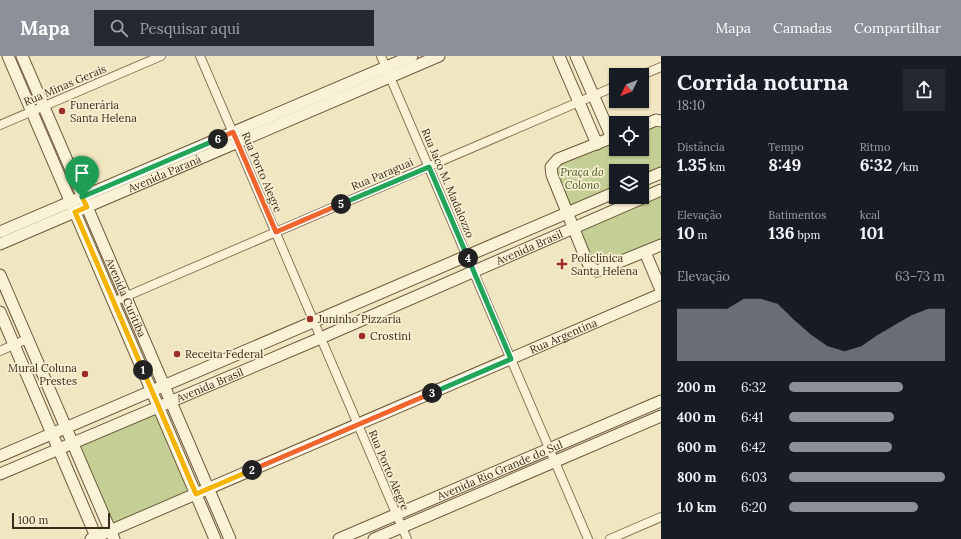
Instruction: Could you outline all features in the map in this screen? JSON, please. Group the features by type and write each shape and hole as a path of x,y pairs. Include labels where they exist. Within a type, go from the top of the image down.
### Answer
{"street":[{"name":"Avenida Curitiba","path":"8,56 215,539"},
{"name":"Avenida Curitiba","path":"22,56 230,539"},
{"name":"Rua Minas Gerais","path":"0,125 161,56"},
{"name":"Rua Porto Alegre","path":"200,56 407,539"},
{"name":"Rua Jaco M. Madalozzo","path":"381,56 588,539"},
{"name":"Avenida Paraná","path":"388,72 412,56"},
{"name":"Avenida Paraná","path":"0,244 26,227 140,178 388,72 439,56"},
{"path":"559,56 597,144"},
{"path":"576,56 609,127"},
{"path":"649,72 661,67"},
{"name":"Rua Paraguai","path":"114,302 609,89"},
{"path":"649,123 656,120 661,120"},
{"name":"Avenida Brasil","path":"609,139 558,159 551,167 552,175 590,267 597,272 645,252 660,248"},
{"path":"649,178 661,173"},
{"name":"Avenida Brasil","path":"0,474 321,338 661,190"},
{"name":"Avenida Brasil","path":"0,456 609,195"},
{"name":"Avenida Paraná","path":"0,232 26,227"},
{"path":"645,252 661,290"},
{"path":"0,275 112,535"},
{"name":"Rua Argentina","path":"95,538 112,535 196,494 661,294"},
{"path":"0,312 95,538"},
{"path":"0,350 27,339"},
{"name":"Avenida Rio Grande do Sul","path":"339,539 661,401"},
{"name":"Avenida Rio Grande do Sul","path":"374,539 661,416"},
{"path":"610,539 661,517"}],"green space":[{"name":"Praça do Colono","path":"661,123 661,171 649,176 649,164 609,164 609,193 568,210 554,174 559,161 609,141 609,156 649,156 649,126"},
{"name":"Praça do Colono","path":"661,193 661,242 594,266 576,229 635,204 649,204 649,198"},
{"path":"157,409 193,493 111,528 76,443"}],"place":[{"name":"Funerária Santa Helena","path":"62,111"},
{"name":"Policlínica Santa Helena","path":"562,264"},
{"name":"Juninho Pizzaria","path":"310,319"},
{"name":"Crostini","path":"362,336"},
{"name":"Receita Federal","path":"177,354"},
{"name":"Mural Coluna Prestes","path":"85,374"}],"route":[{"path":"233,132 276,232 429,167 511,359 196,494 75,212 87,207 82,197 233,132"}]}
